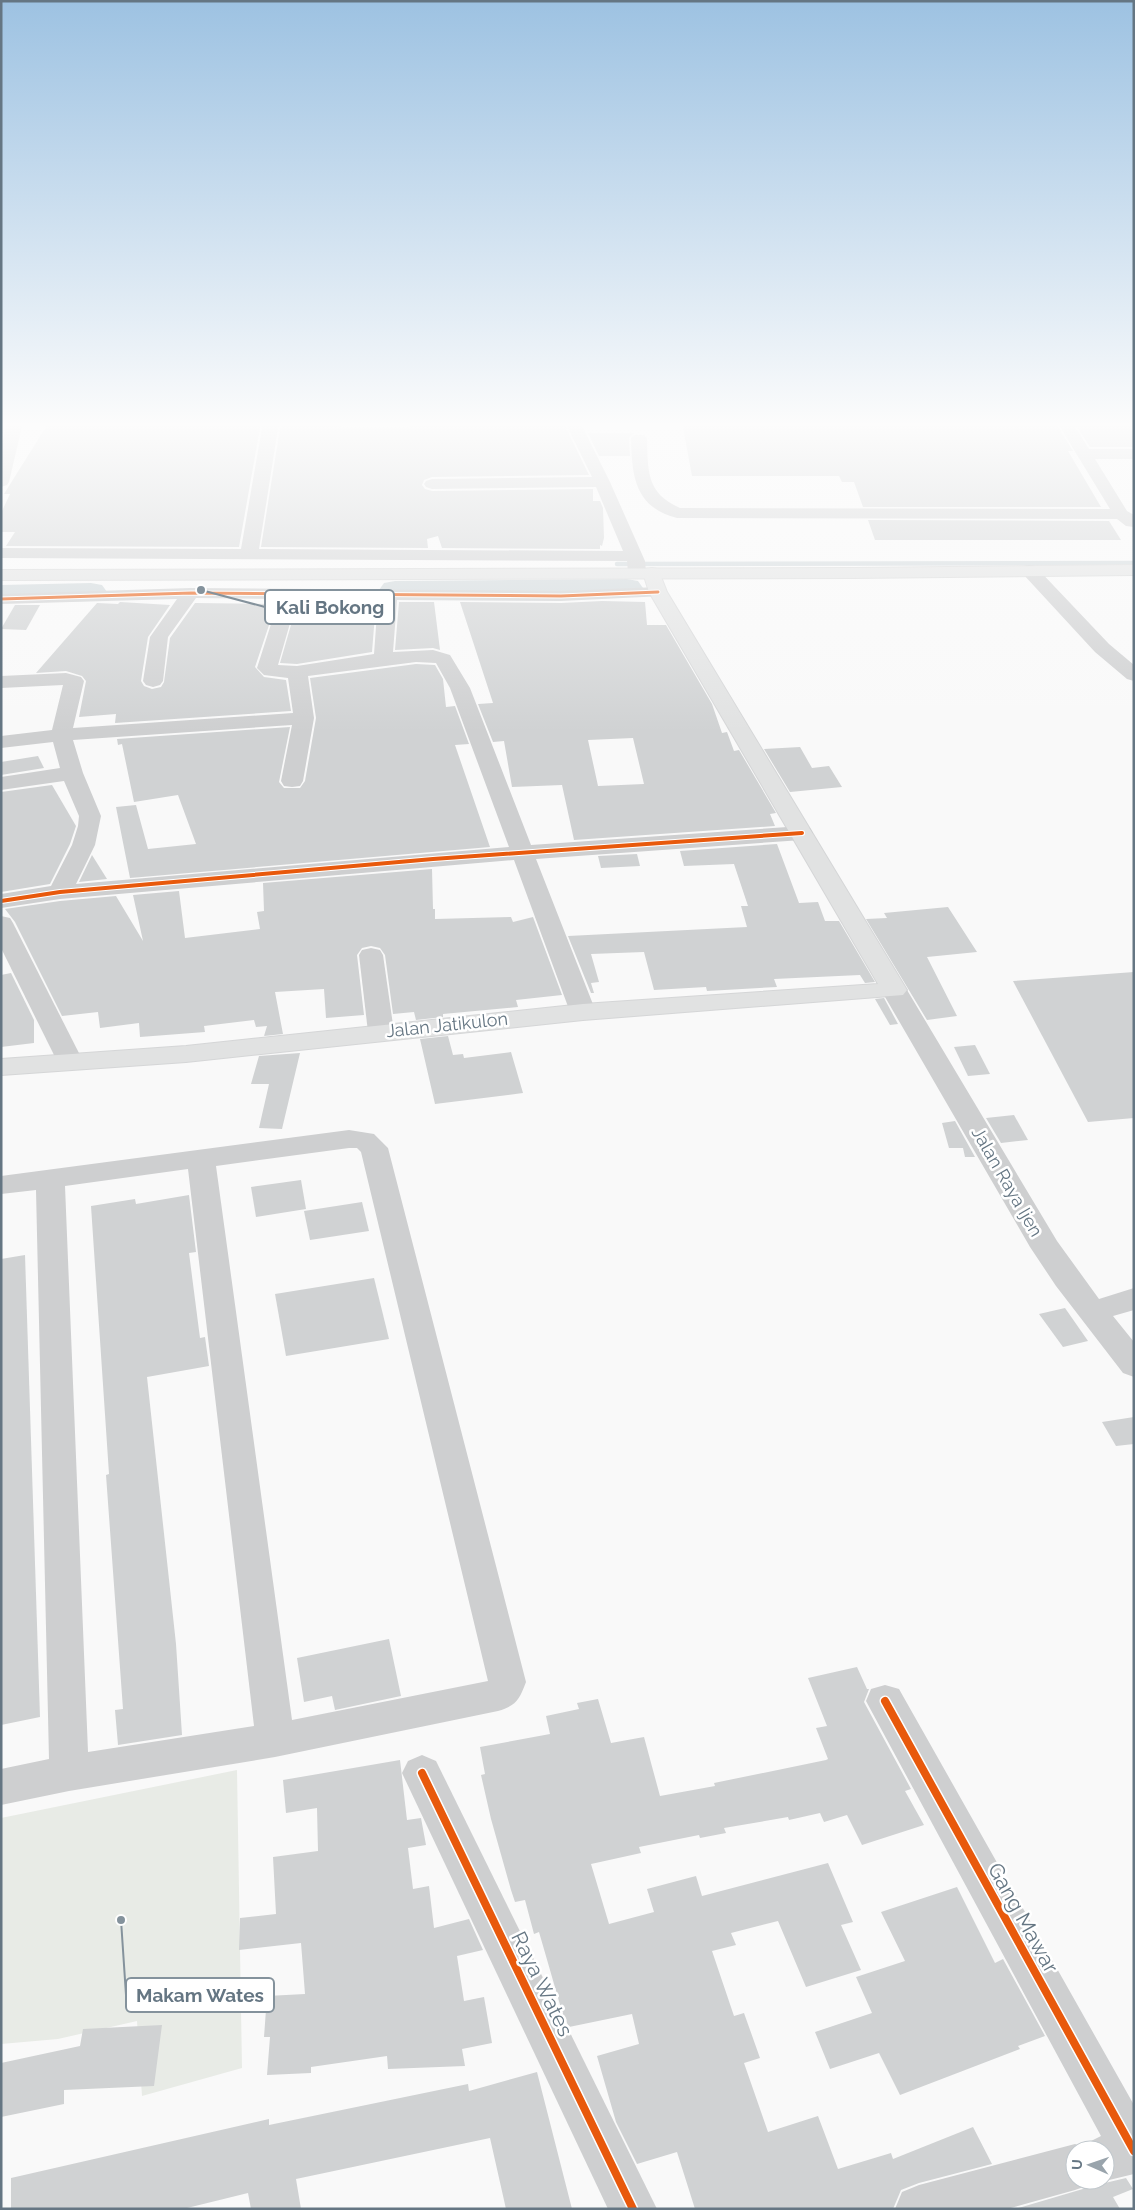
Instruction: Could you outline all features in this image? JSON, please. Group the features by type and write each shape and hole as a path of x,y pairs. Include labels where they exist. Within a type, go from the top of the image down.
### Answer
{"main road":[{"path":"1,575 643,574 819,580 853,573 1134,570"},
{"path":"1,582 643,574"},
{"path":"643,574 802,833 894,990"},
{"name":"Jalan Jatikulon","path":"1,1067 186,1054 583,1012 894,990"}],"street":[{"path":"249,554 254,525"},
{"path":"621,525 643,574"},
{"path":"1,553 249,554 643,574"},
{"path":"1028,570 1102,648 1134,674"},
{"path":"1,599 191,593 560,596 643,574"},
{"path":"152,681 159,637 191,593"},
{"path":"290,593 267,668 270,671 297,672 383,659 427,656 443,658 460,688 524,852 583,1012"},
{"path":"383,659 388,594"},
{"path":"292,782 304,718 297,672"},
{"path":"1,682 66,679 74,682 61,735 72,773 90,816 90,823 88,832 60,892"},
{"path":"1,742 61,735 304,718"},
{"path":"1,784 72,773"},
{"path":"1,901 60,892 524,852 802,833"},
{"path":"1,923 70,1061"},
{"path":"371,955 381,1032"},
{"name":"Jalan Raya Ijen","path":"894,990 1045,1247 1092,1312 1134,1365"},
{"path":"1,1185 350,1139 364,1140 374,1148 507,1682 504,1690 498,1695 275,1740 69,1772 1,1786"},
{"path":"201,1159 275,1740"},
{"path":"50,1178 69,1772"},
{"path":"1092,1312 1134,1299"},
{"name":"Gang Mawar","path":"885,1701 1134,2151"},
{"name":"Raya Wates","path":"422,1773 633,2209"},
{"path":"1115,2156 1134,2151"},
{"path":"919,2209 1065,2170"}],"shaded area":[{"path":"237,1770 242,2068 142,2096 137,2021 58,2039 1,2044 1,1818"}],"building":[{"path":"1,525 243,525 239,547 6,546 15,532 1,532"},
{"path":"264,525 604,525 604,538 600,549 442,548 438,536 427,539 428,548 261,547"},
{"path":"870,525 1112,525 1121,540 875,540"},
{"path":"307,601 376,602 372,652 297,664 280,663 297,604 306,604"},
{"path":"602,601 645,602 647,625 666,625 712,704 722,733 727,732 734,751 739,750 776,813 770,814 775,826 574,840 562,785 512,787 504,741 493,742 478,704 493,703 460,602 561,603","holes":["633,738 644,784 598,786 588,740"]},
{"path":"120,602 170,605 148,637 141,681 144,686 152,689 161,687 164,682 170,638 195,603 276,604 255,667 264,677 286,680 291,711 115,723 116,714 79,717 86,681 82,676 66,671 36,673 97,603 118,604"},
{"path":"399,602 434,602 440,650 433,648 395,650"},
{"path":"15,605 40,605 26,630 1,629"},
{"path":"416,664 435,665 443,679 446,707 455,706 469,744 455,745 490,847 130,878 116,807 136,805 148,849 196,844 178,795 134,802 122,744 118,745 117,739 290,727 279,782 284,788 300,788 305,781 316,718 310,678"},
{"path":"800,747 812,768 829,766 842,787 790,792 764,749"},
{"path":"38,756 44,768 1,775 1,762"},
{"path":"52,785 76,826 70,844 50,884 1,892 1,792"},
{"path":"777,844 799,903 818,902 825,921 839,921 875,982 865,983 860,975 774,979 777,987 707,991 706,987 654,990 644,952 591,954 599,982 591,983 594,993 591,993 568,936 747,927 741,906 748,906 734,864 684,866 680,851"},
{"path":"637,854 640,866 601,868 598,856"},
{"path":"92,855 107,879 79,882"},
{"path":"432,869 435,919 511,917 513,922 533,917 562,995 516,1000 518,1007 443,1014 443,1017 416,1020 414,1012 393,1014 385,955 380,948 371,946 362,948 357,955 364,1015 326,1018 324,989 275,992 283,1034 264,1036 267,1026 256,1027 254,1020 204,1026 205,1032 140,1037 139,1023 100,1028 98,1012 62,1016 15,922 5,909 60,901 116,896 143,941 133,895 179,891 185,938 260,929 257,912 264,911 263,883"},
{"path":"948,907 977,952 927,957 957,1016 927,1020 866,919 887,918 884,913"},
{"path":"1134,972 1134,1118 1088,1122 1013,981"},
{"path":"11,973 34,1020 34,1043 1,1047 1,975"},
{"path":"884,998 898,1024 890,1025 875,999"},
{"path":"448,1036 453,1055 463,1054 464,1058 511,1052 523,1093 435,1104 420,1039"},
{"path":"975,1045 990,1074 968,1076 954,1047"},
{"path":"300,1053 282,1129 259,1128 269,1084 251,1084 259,1056"},
{"path":"1014,1115 1028,1140 1001,1143 986,1118"},
{"path":"955,1121 975,1157 965,1157 963,1148 949,1148 942,1123"},
{"path":"301,1180 306,1209 256,1217 251,1187"},
{"path":"189,1195 196,1252 189,1253 200,1338 205,1337 209,1366 147,1377 176,1644 182,1735 118,1745 115,1710 123,1709 106,1475 109,1474 91,1206 135,1199 136,1204"},
{"path":"362,1202 369,1231 310,1240 304,1211"},
{"path":"25,1255 40,1717 1,1725 1,1259"},
{"path":"374,1278 389,1339 286,1356 275,1294"},
{"path":"1065,1308 1088,1341 1063,1347 1039,1314"},
{"path":"1134,1417 1134,1444 1116,1446 1102,1422"},
{"path":"389,1639 401,1696 335,1710 332,1696 304,1702 297,1658"},
{"path":"857,1667 867,1689 869,1689 864,1702 911,1789 905,1791 924,1825 862,1845 847,1815 824,1822 820,1813 789,1820 788,1817 724,1828 726,1833 700,1838 699,1835 639,1847 641,1853 591,1864 609,1924 654,1912 647,1889 696,1876 702,1896 828,1863 853,1922 841,1925 861,1970 806,1987 778,1921 731,1933 736,1945 712,1951 734,2016 744,2013 760,2058 744,2063 768,2132 818,2116 838,2169 891,2153 893,2159 973,2127 992,2164 919,2183 901,2190 893,2209 695,2209 677,2152 637,2164 616,2122 597,2056 639,2044 632,2014 569,2027 563,2015 539,1932 534,1934 525,1900 515,1902 511,1890 481,1775 485,1774 480,1747 550,1734 546,1716 579,1709 577,1703 598,1699 611,1743 644,1737 660,1796 715,1786 714,1783 828,1759 816,1728 827,1726 808,1678"},
{"path":"400,1760 407,1820 421,1818 426,1845 408,1848 413,1889 429,1886 434,1928 469,1919 483,1950 457,1956 464,2001 484,1997 492,2043 462,2049 465,2066 388,2069 387,2056 311,2067 311,2073 267,2075 270,2037 264,2037 267,1996 305,1994 301,1943 239,1950 240,1918 276,1914 273,1857 318,1851 317,1808 286,1813 283,1780"},
{"path":"957,1887 995,1963 1003,1959 1045,2036 1018,2046 1020,2049 900,2095 879,2053 830,2069 815,2032 872,2013 856,1977 905,1961 881,1912"},
{"path":"162,2025 154,2086 64,2090 64,2104 1,2117 1,2063 80,2046 83,2029"},
{"path":"537,2072 572,2209 506,2209 490,2138 296,2179 301,2209 251,2209 248,2193 183,2209 11,2209 11,2178 269,2119 269,2125 468,2084 469,2091"},
{"path":"1126,2178 1133,2189 1113,2197 1120,2209 1015,2209 1079,2190 1115,2190 1115,2181"}],"waterway":[{"path":"617,564 1134,563"},
{"path":"395,590 627,588"},
{"path":"1,594 91,592"}],"cycle path":[{"path":"1,599 191,593 561,596 658,592"},
{"path":"1,901 60,892 433,859 802,833"},
{"path":"885,1701 1134,2151"},
{"path":"422,1773 633,2209"}],"place":[{"name":"Kali Bokong","path":"201,590"},
{"name":"Makam Wates","path":"121,1920"}]}
